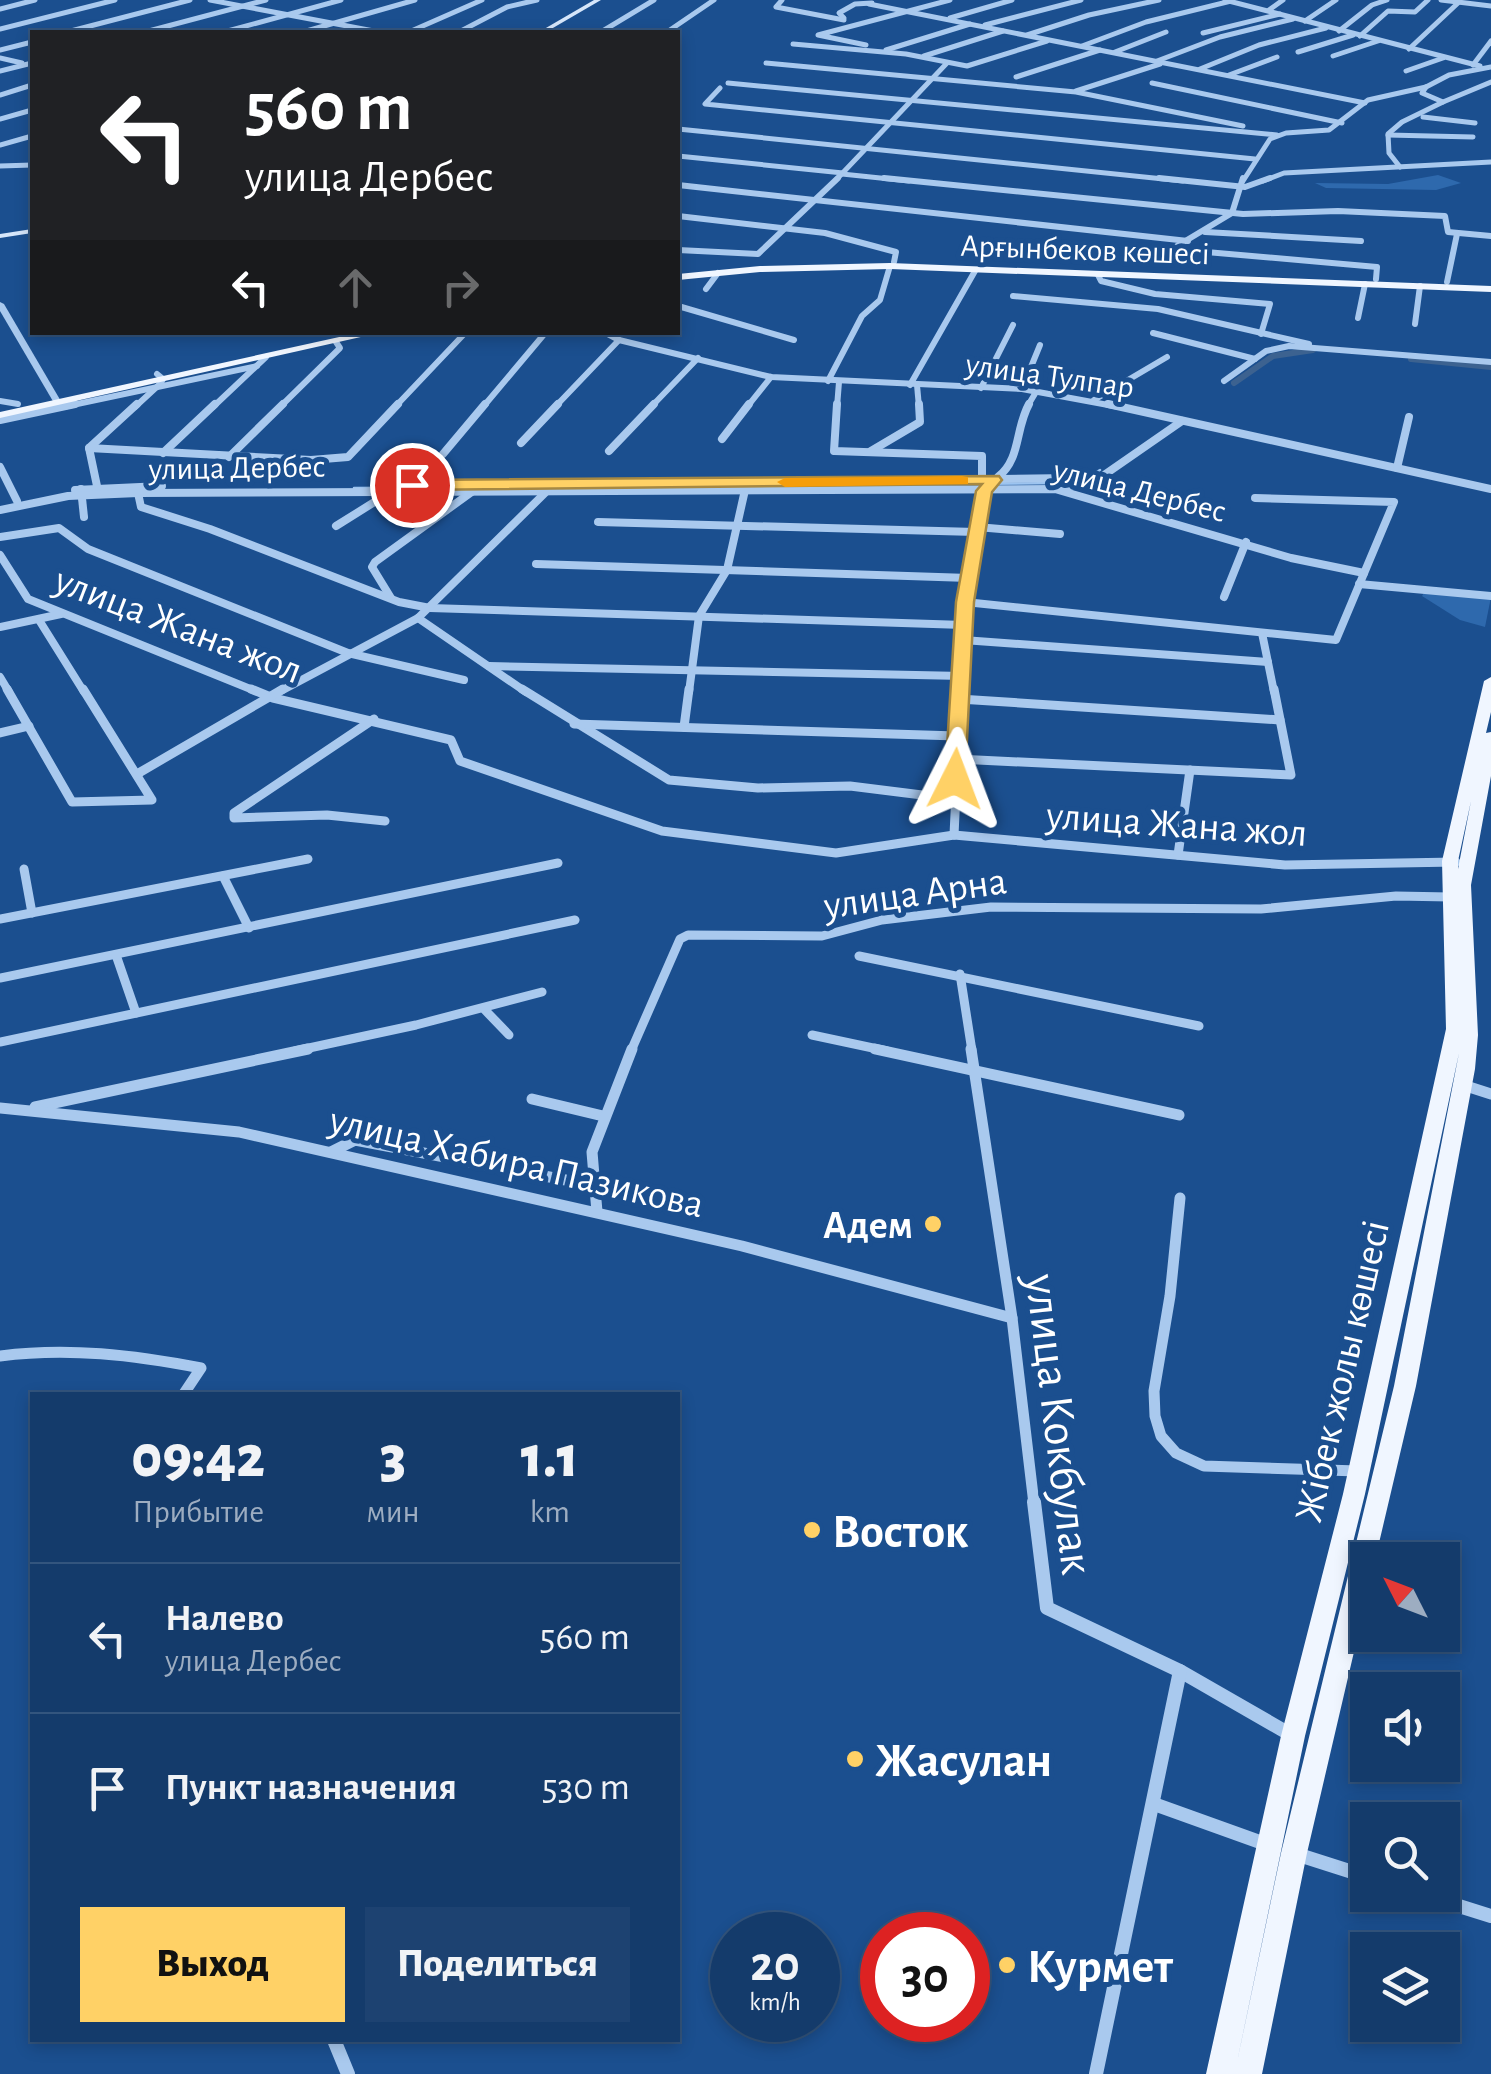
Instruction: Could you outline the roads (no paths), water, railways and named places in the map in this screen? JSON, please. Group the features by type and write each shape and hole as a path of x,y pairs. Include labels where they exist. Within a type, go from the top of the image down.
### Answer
{"main road":[{"path":"546,30 598,0"},
{"path":"0,238 30,234"},
{"name":"Арғынбеков көшесі","path":"680,274 799,262 1491,286"},
{"name":"Арғынбеков көшесі","path":"680,274 892,264 975,271 1206,276"},
{"name":"Арғынбеков көшесі","path":"1370,281 1491,286"},
{"path":"160,379 334,335"},
{"path":"0,411 261,362 365,335"},
{"path":"0,411 18,404 56,400"},
{"name":"Жібек жолы көшесі","path":"1248,2074 1282,1849 1293,1736 1358,1470 1456,1029 1450,897 1491,681"},
{"name":"Жібек жолы көшесі","path":"1220,2074 1405,1386 1463,1085 1469,1035 1463,885 1458,862 1486,781 1491,736"}],"street":[{"path":"0,9 36,0"},
{"path":"0,29 114,0"},
{"path":"75,30 190,0"},
{"path":"210,0 368,30"},
{"path":"152,30 266,0"},
{"path":"232,30 342,0"},
{"path":"311,30 415,0"},
{"path":"414,30 482,0"},
{"path":"463,30 507,7 537,0"},
{"path":"604,30 654,0"},
{"path":"670,30 714,0"},
{"path":"782,0 776,6 844,20"},
{"path":"868,4 882,0"},
{"path":"950,0 818,35 968,66 1049,40"},
{"path":"945,19 1012,0"},
{"path":"983,26 1081,0"},
{"path":"1026,35 1090,15 1159,0"},
{"path":"1268,10 1283,0"},
{"path":"1305,22 1336,0"},
{"path":"1339,31 1372,5 1387,0"},
{"path":"1298,52 1357,36 1388,11 1415,12 1428,0"},
{"path":"1441,0 1491,6"},
{"path":"1081,46 1146,22 1228,1 1488,67"},
{"path":"1409,49 1458,3"},
{"path":"844,20 839,13 856,4 868,4 1365,103 1426,87 1449,75 1488,67"},
{"path":"1204,32 1281,14"},
{"path":"1156,61 1220,36 1297,18"},
{"path":"839,30 836,24 844,20"},
{"path":"794,44 885,50 971,24"},
{"path":"1199,70 1260,44 1327,28"},
{"path":"920,57 1004,30"},
{"path":"1114,52 1166,32"},
{"path":"1332,56 1379,41"},
{"path":"1473,65 1491,41"},
{"path":"0,50 30,42"},
{"path":"1016,77 1101,50"},
{"path":"1228,75 1276,57"},
{"path":"0,58 30,64"},
{"path":"1406,70 1444,58"},
{"path":"766,63 1076,92 1278,135"},
{"path":"1076,92 1164,63"},
{"path":"0,72 30,64"},
{"path":"680,250 752,256 786,229 947,64"},
{"path":"728,82 1278,135 1329,130 1365,103"},
{"path":"1388,135 1402,122 1491,82"},
{"path":"1152,83 1342,123"},
{"path":"0,94 30,86"},
{"path":"1426,87 1422,93 1443,102"},
{"path":"720,88 705,104 1256,159"},
{"path":"0,119 30,111"},
{"path":"1417,116 1475,123"},
{"path":"680,129 1254,187 1284,173 1491,162"},
{"path":"1278,135 1270,139 1240,185 1232,212 1172,250 1378,267 1358,318"},
{"path":"1388,135 1472,137"},
{"path":"1388,135 1389,154 1400,166"},
{"path":"0,146 30,137"},
{"path":"680,156 1232,212 1445,216 1448,232 1491,236"},
{"path":"0,166 30,165"},
{"path":"680,185 1188,241"},
{"path":"680,216 786,229 890,247 896,252 880,300 862,316 828,381"},
{"path":"1204,232 1361,241"},
{"path":"1447,282 1458,234"},
{"path":"869,452 920,422 914,385 975,271"},
{"path":"706,289 718,272"},
{"path":"1098,275 1102,281 1155,294 1270,304 1261,334"},
{"path":"1414,324 1420,286"},
{"path":"1014,296 1145,307 1309,344 1491,362"},
{"path":"1196,318 1200,298"},
{"path":"0,304 56,400"},
{"path":"680,307 794,340"},
{"path":"981,388 1013,324"},
{"path":"1153,333 1255,359"},
{"path":"89,448 311,460 348,456 463,335"},
{"path":"443,454 543,335"},
{"name":"улица Тулпар","path":"610,335 771,378 1022,390 1093,401 1491,489"},
{"path":"520,443 619,340"},
{"path":"229,456 340,348 336,342"},
{"path":"1224,381 1275,348 1309,344"},
{"path":"1022,390 1040,345"},
{"path":"1093,401 1167,357"},
{"path":"609,451 698,358"},
{"path":"163,453 261,362"},
{"path":"722,440 771,378"},
{"path":"0,411 160,379"},
{"path":"89,448 160,379"},
{"path":"839,382 834,451 982,456 982,480"},
{"path":"954,835 965,602 984,491 1011,469 1018,425 1036,392"},
{"path":"1397,468 1409,417"},
{"path":"1055,489 1071,482 1094,482 1182,421"},
{"path":"89,448 97,486"},
{"path":"0,467 17,501"},
{"name":"улица Дербес","path":"0,507 97,486 1071,482"},
{"name":"улица Дербес","path":"0,507 81,492 1055,489 1291,558 1364,572"},
{"path":"392,599 372,567 375,562 474,490"},
{"path":"138,774 348,653 418,618 548,490"},
{"path":"684,727 699,616 727,570 745,490"},
{"path":"336,526 393,491"},
{"path":"81,492 84,516"},
{"path":"138,493 142,507 392,599 430,608 964,625"},
{"path":"965,602 1336,640 1394,502 1254,498"},
{"path":"598,522 1060,534"},
{"path":"0,537 59,528 88,550 348,653 464,680"},
{"path":"1224,597 1246,542"},
{"name":"улица Жана жол","path":"0,555 28,599 62,614 273,698 451,740 460,760 662,831 836,853 954,835 1285,865 1458,862"},
{"path":"536,564 969,578"},
{"path":"1360,584 1491,596"},
{"path":"0,627 62,614"},
{"path":"418,618 573,724 668,780 758,788 850,786 954,799"},
{"path":"0,676 72,802 152,800 39,620"},
{"path":"956,759 1291,775 1262,633"},
{"path":"964,640 1268,662"},
{"path":"488,666 963,676"},
{"path":"959,699 1280,720"},
{"path":"374,720 234,813 234,818 273,820 326,815 384,821"},
{"path":"573,724 957,736"},
{"path":"0,733 29,726"},
{"path":"1178,856 1190,770"},
{"path":"0,919 308,860"},
{"path":"0,978 558,864"},
{"path":"24,869 32,913"},
{"path":"223,876 249,928"},
{"name":"улица Арна","path":"597,1212 592,1152 603,1116 680,939 688,936 822,936 882,920 991,907 1261,909 1396,896 1450,897"},
{"path":"0,1042 575,920"},
{"path":"116,955 136,1013"},
{"path":"858,956 1199,1026"},
{"name":"улица Кокбулак","path":"960,974 1012,1318 1047,1608 1180,1671 1293,1736"},
{"path":"24,1110 110,1088 485,1010 542,992"},
{"path":"485,1010 509,1035"},
{"path":"812,1035 1179,1115"},
{"path":"1463,1085 1491,1094"},
{"path":"532,1100 603,1116"},
{"name":"улица Хабира Пазикова","path":"0,1108 240,1132 742,1246 1012,1318"},
{"path":"330,1152 354,1140 597,1186"},
{"path":"1180,1198 1165,1330 1154,1374 1158,1427 1169,1448 1185,1460 1204,1466 1358,1470"},
{"path":"0,1356 54,1350 90,1352 201,1368 184,1392"},
{"path":"1096,2074 1180,1671"},
{"path":"1154,1804 1350,1871"},
{"path":"1460,1906 1491,1916"},
{"path":"335,2042 348,2074"}],"waterway":[{"path":"1234,383 1273,356 1313,350"},
{"path":"1411,359 1491,367"},
{"path":"1083,480 1100,470"},
{"path":"729,486 1064,483"},
{"path":"354,488 549,487"},
{"path":"560,487 704,487"}],"place":[{"name":"Адем","path":"933,1224"},
{"name":"Восток","path":"812,1530"},
{"name":"Жасулан","path":"855,1759"},
{"name":"Курмет","path":"1007,1965"}]}
